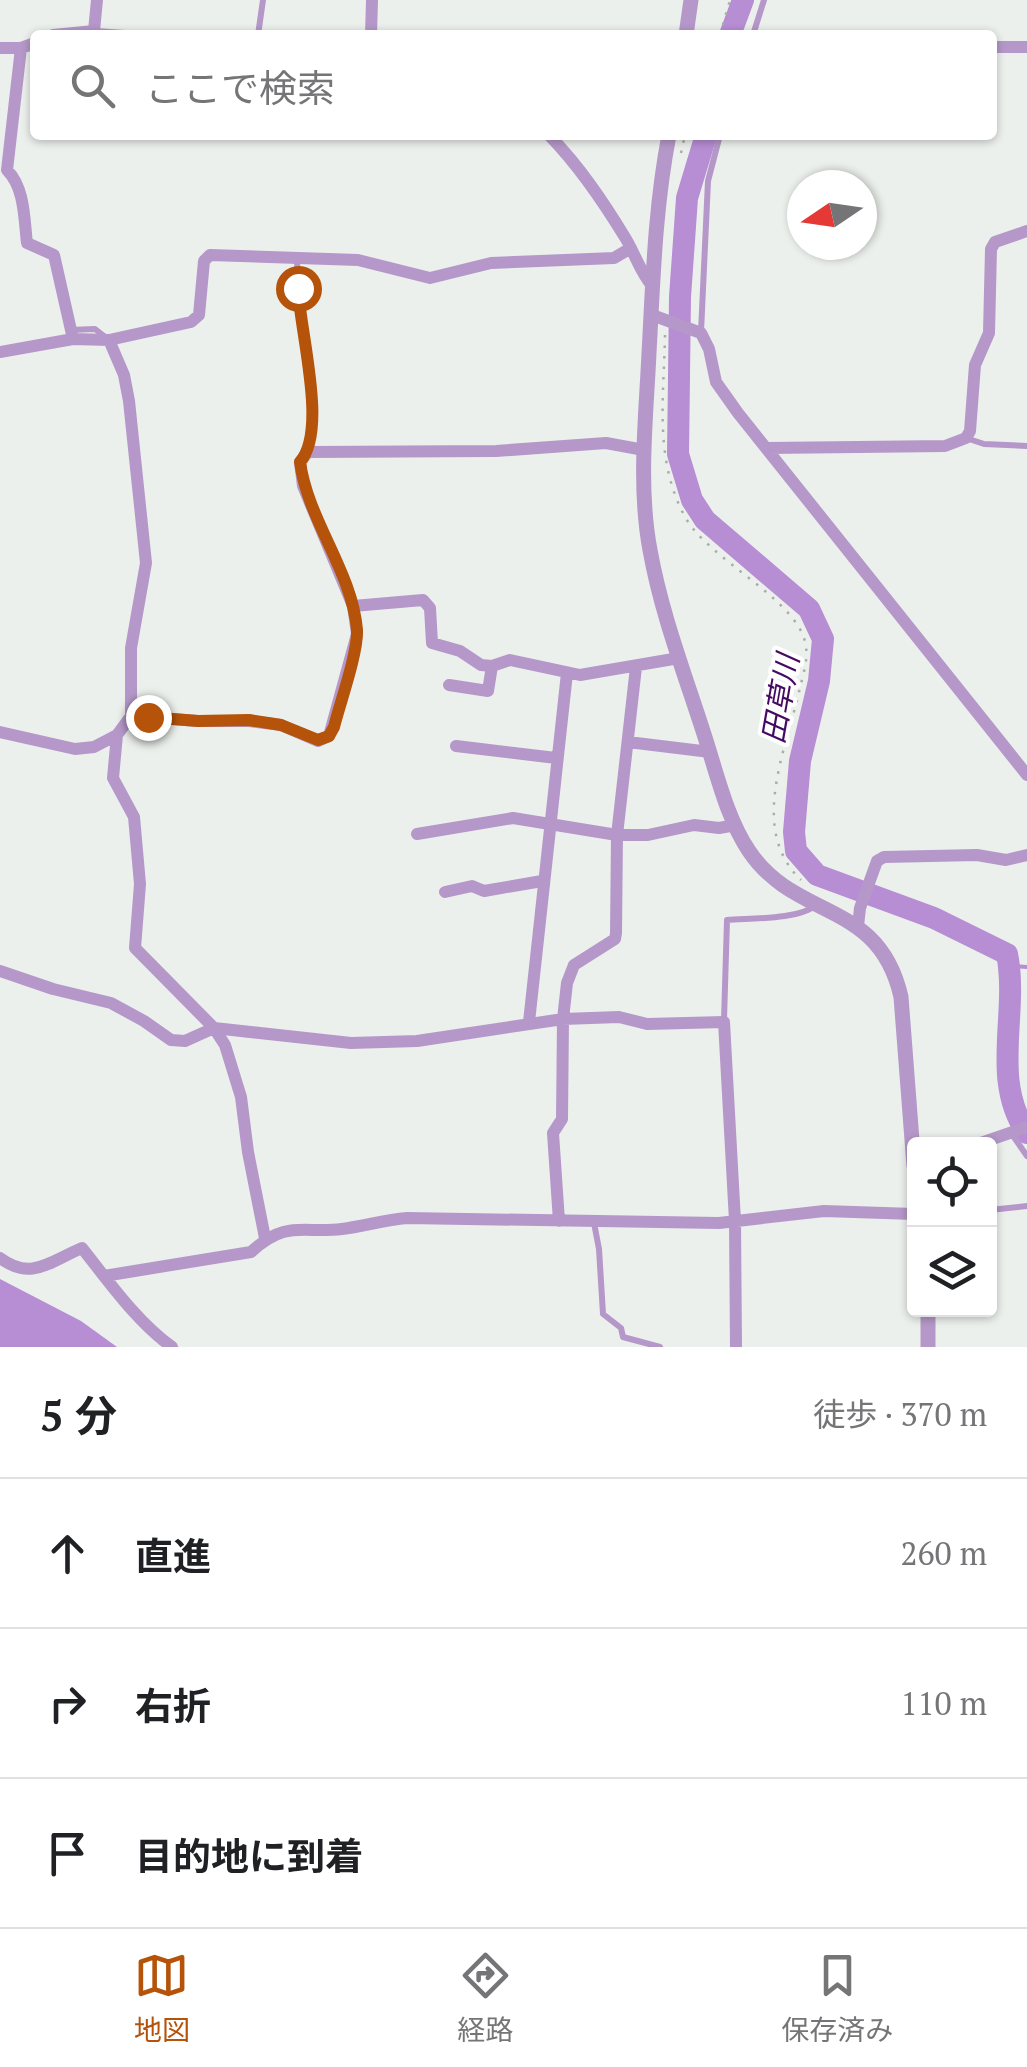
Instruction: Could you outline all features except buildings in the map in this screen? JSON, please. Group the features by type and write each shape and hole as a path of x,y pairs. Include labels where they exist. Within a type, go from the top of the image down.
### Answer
{"street":[{"path":"94,30 97,0"},
{"path":"371,30 372,0"},
{"path":"687,30 690,0"},
{"path":"0,48 30,44"},
{"path":"997,47 1027,48"},
{"path":"21,48 6,170 15,178 27,243 54,256 72,334"},
{"path":"553,140 597,191 631,248 640,272 653,288"},
{"path":"668,140 660,190 653,288 659,316 644,450 650,548 679,658 748,850 789,891 858,926 884,952 896,972 912,1137"},
{"path":"768,448 945,446 966,438 970,431 974,365 990,333 991,250 995,242 1027,232"},
{"path":"0,352 72,334 110,340 191,322 199,315 204,261 210,255 358,260 430,278 491,263 614,258 631,248"},
{"path":"659,316 701,333 716,382 1027,775"},
{"path":"0,732 75,749 94,747 117,735 131,716 132,648 146,563 129,401 110,340"},
{"path":"131,716 249,720 281,725 318,740 329,736 357,634 353,606 303,486 300,462 308,452 496,451 606,443 644,450"},
{"path":"353,606 423,600 430,608 432,643 460,651 481,666 510,660 580,675 679,658"},
{"path":"449,685 488,691 492,666"},
{"path":"560,1221 553,1133 562,1118 562,1020 574,965 615,939 617,834 636,666"},
{"path":"529,1022 567,673"},
{"path":"117,735 113,778 134,817 140,884 135,948 225,1044 240,1098 266,1238"},
{"path":"628,742 710,752"},
{"path":"456,746 556,758"},
{"path":"417,834 514,818 617,834 648,834 694,825 736,825"},
{"path":"858,926 876,861 977,856 1006,860 1027,855"},
{"path":"445,892 472,886 484,891 542,881"},
{"path":"0,971 111,1003 171,1040 185,1040 214,1028 351,1043 417,1041 562,1020 618,1017 648,1024 724,1022 735,1222 736,1347"},
{"path":"104,1276 251,1252 266,1238 302,1227 341,1229 407,1218 735,1222 824,1211 907,1214"},
{"path":"0,1258 15,1269 26,1271 82,1248 159,1338 172,1347"},
{"path":"928,1317 928,1347"}],"lane":[{"path":"259,30 263,0"},
{"path":"755,30 764,0"},
{"path":"701,333 708,181 719,140"},
{"path":"297,256 300,321 314,427 308,452"},
{"path":"966,438 984,444 1027,446"},
{"path":"724,1022 727,920 809,912 817,904"},
{"path":"1018,1131 1027,1156"},
{"path":"997,1209 1027,1206"},
{"path":"594,1222 600,1249 603,1314 622,1328 623,1337 660,1347"}],"path":[{"path":"721,30 730,0"},
{"path":"680,154 684,140"},
{"path":"659,316 662,451 684,517 708,544 787,611 803,635 806,662 772,807 782,856 815,893 817,904"}],"shaded area":[{"path":"0,1279 81,1321 117,1347 0,1347"}],"waterway":[{"name":"田草川","path":"732,30 743,0"},
{"name":"田草川","path":"704,140 687,198 680,297 678,454 692,500 705,520 809,609 823,639 819,681 800,761 796,851 817,875 934,918 1007,954 1010,1091 1027,1133"},
{"path":"1010,966 1027,967"}],"route":[{"path":"148,717 249,720 281,725 318,740 329,736 334,727 357,634 348,589 303,486 300,462 308,452 314,427 298,288"}]}
